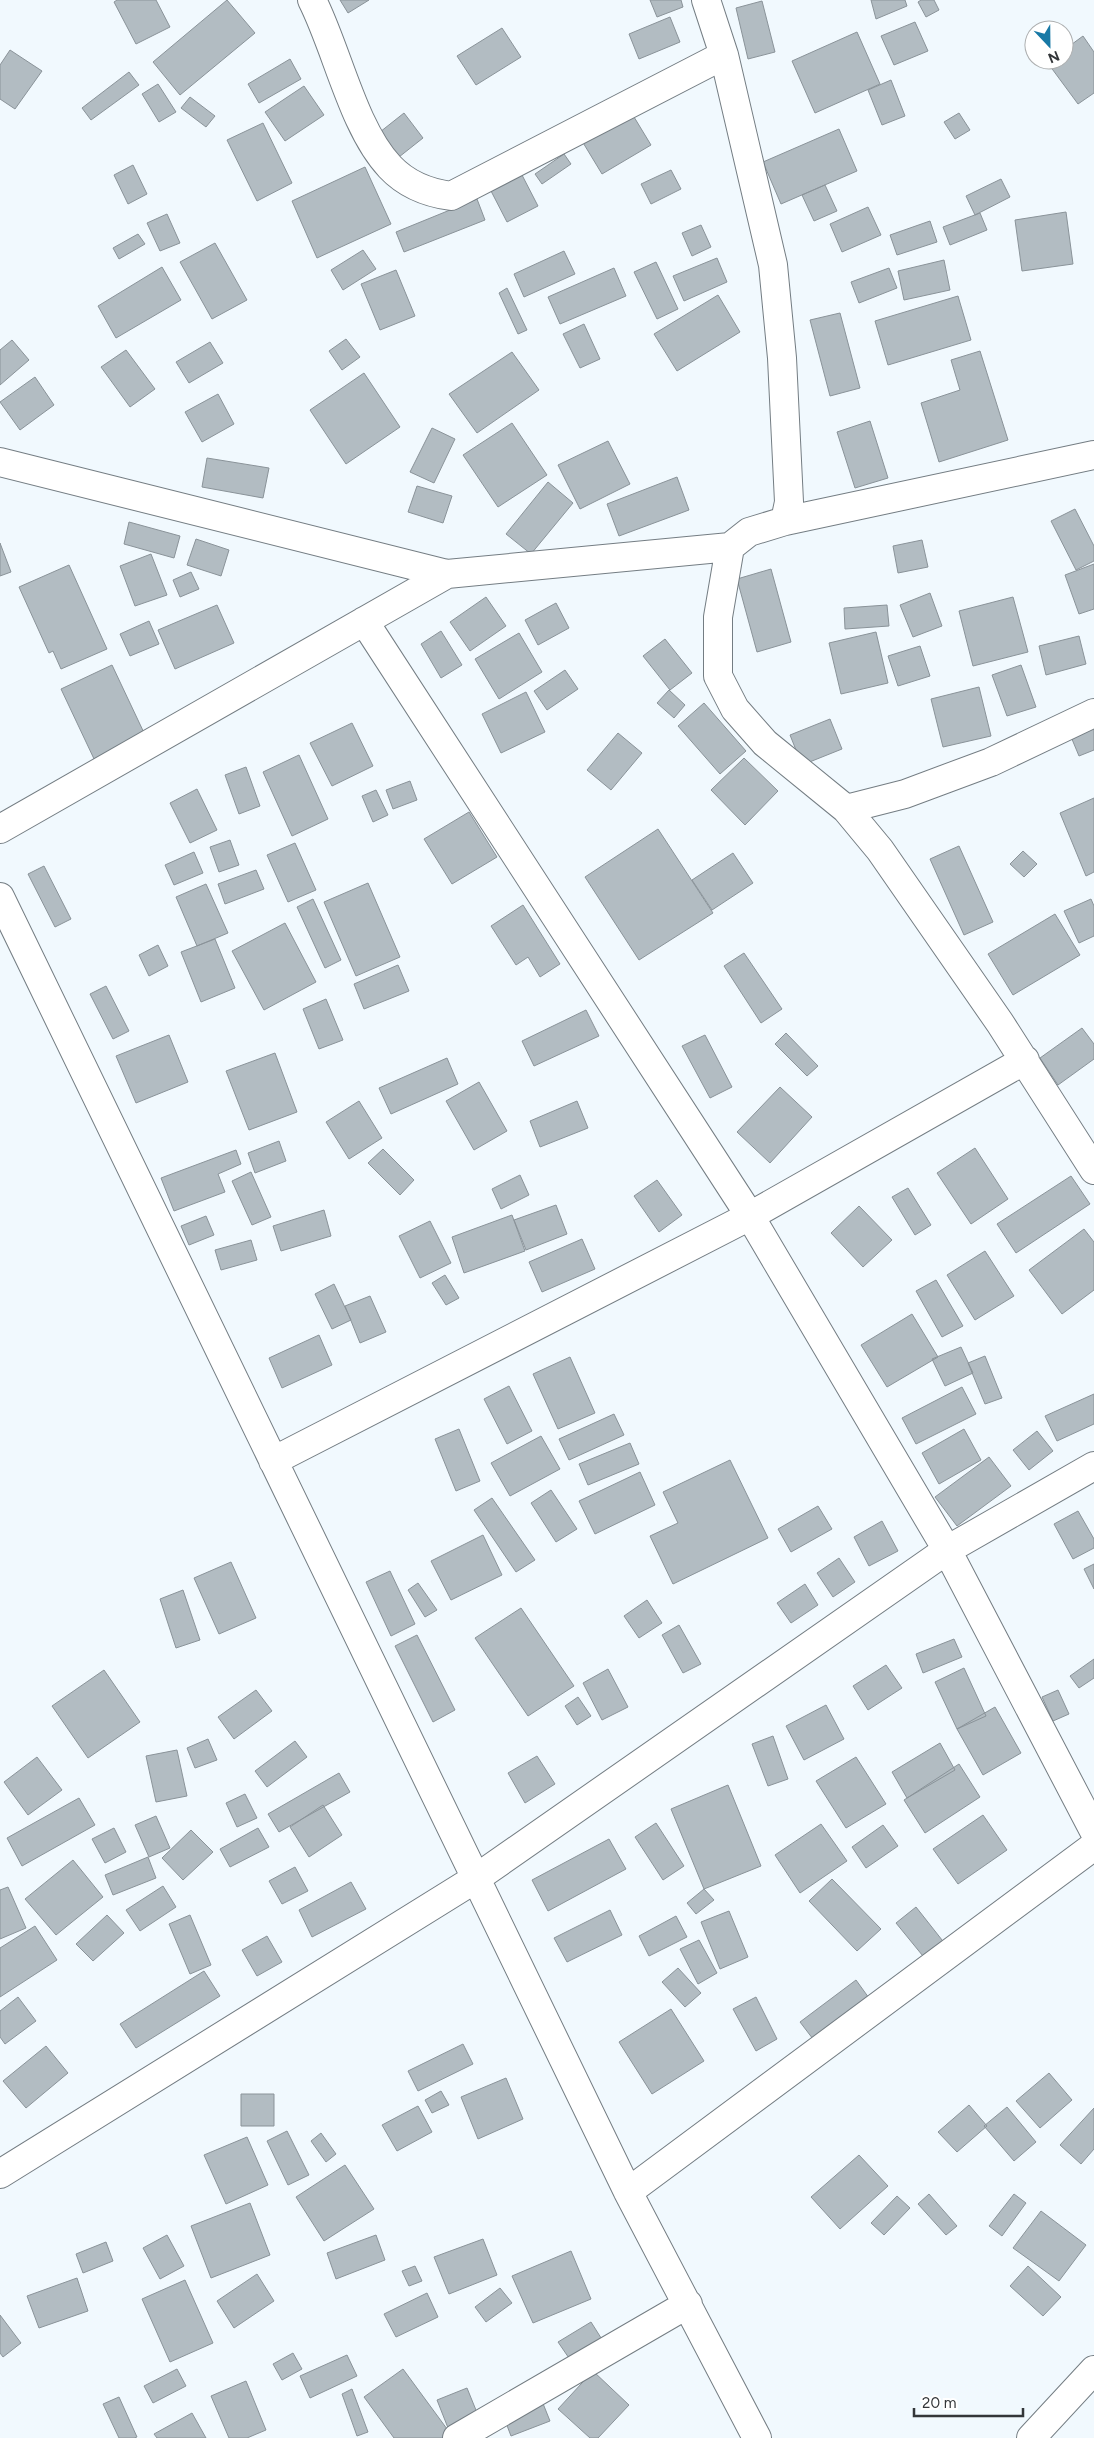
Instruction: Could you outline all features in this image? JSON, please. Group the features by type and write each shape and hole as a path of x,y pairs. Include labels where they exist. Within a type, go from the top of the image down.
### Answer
{"street":[{"path":"312,0 358,113 375,146 390,167 410,183 435,194 451,196 724,55"},
{"path":"706,0 724,55 773,265 782,358 788,473 789,502 785,521"},
{"path":"0,462 447,574 730,547 749,532 785,521 1094,455"},
{"path":"730,547 718,617 718,676 735,709 765,743 846,809 880,850 1025,1060 1094,1170"},
{"path":"0,829 447,574"},
{"path":"364,621 750,1216 947,1550 1094,1831"},
{"path":"846,809 905,794 991,762 1094,713"},
{"path":"3,912 273,1460 628,2192 757,2438"},
{"path":"273,1460 750,1216 1025,1060"},
{"path":"0,2174 476,1879 947,1550 1094,1466"},
{"path":"628,2192 1094,1846"},
{"path":"457,2438 688,2304"},
{"path":"1031,2438 1094,2370"}],"building":[{"path":"117,0 156,0 170,27 136,44 114,2"},
{"path":"227,0 255,33 180,95 153,62"},
{"path":"340,0 369,0 348,13"},
{"path":"650,0 681,0 683,7 657,17"},
{"path":"871,0 905,0 907,6 876,19"},
{"path":"921,0 934,0 939,10 926,17 918,2"},
{"path":"762,1 775,52 748,59 736,8"},
{"path":"670,17 680,42 639,59 629,34"},
{"path":"915,22 928,51 894,65 881,36"},
{"path":"502,28 521,57 476,85 457,56"},
{"path":"857,32 880,84 815,113 792,61"},
{"path":"1083,36 1094,52 1094,93 1078,104 1053,70 1074,70 1074,43"},
{"path":"10,50 42,71 15,109 0,99 0,65"},
{"path":"290,59 301,79 259,103 248,84"},
{"path":"129,72 139,85 91,120 82,108"},
{"path":"891,80 905,116 882,125 868,90"},
{"path":"158,84 176,112 159,122 142,94"},
{"path":"304,86 324,115 285,141 265,112"},
{"path":"190,97 215,116 206,127 181,108"},
{"path":"631,112 651,145 602,174 582,141"},
{"path":"404,113 423,138 399,157 380,132"},
{"path":"959,113 970,130 955,139 944,122"},
{"path":"263,123 292,183 257,201 227,140"},
{"path":"839,129 857,171 781,204 763,162"},
{"path":"564,154 571,164 542,184 535,174"},
{"path":"133,165 147,194 128,204 114,175"},
{"path":"365,167 391,224 317,258 292,201"},
{"path":"671,170 681,189 651,204 641,184"},
{"path":"522,175 538,206 507,222 491,191"},
{"path":"1001,179 1010,197 975,215 966,196"},
{"path":"825,185 837,211 814,221 802,195"},
{"path":"477,199 485,220 404,252 396,232"},
{"path":"868,207 881,235 842,252 830,224"},
{"path":"1066,212 1073,264 1022,271 1015,220"},
{"path":"980,213 987,230 950,245 943,227"},
{"path":"167,214 180,243 160,251 147,223"},
{"path":"930,221 937,242 897,255 890,235"},
{"path":"701,225 711,247 692,256 682,233"},
{"path":"138,234 145,244 119,259 113,248"},
{"path":"215,243 247,300 212,319 180,262"},
{"path":"363,250 376,269 343,290 331,270"},
{"path":"564,251 575,274 524,297 514,274"},
{"path":"717,258 727,282 684,301 673,276"},
{"path":"944,260 950,290 904,300 898,271"},
{"path":"656,262 678,309 657,319 634,272"},
{"path":"162,267 181,300 116,338 98,306"},
{"path":"614,268 626,296 560,324 548,297"},
{"path":"889,268 897,288 859,303 851,282"},
{"path":"396,270 415,316 380,330 361,284"},
{"path":"507,288 527,330 518,334 499,293"},
{"path":"718,295 740,332 677,371 654,334"},
{"path":"958,296 971,340 888,365 875,321"},
{"path":"840,313 860,388 830,396 810,320"},
{"path":"584,324 600,359 580,368 563,334"},
{"path":"346,339 360,357 342,370 329,351"},
{"path":"12,340 29,360 0,385 0,350"},
{"path":"210,342 223,363 189,383 176,362"},
{"path":"126,350 155,389 130,407 101,367"},
{"path":"980,351 1008,440 939,462 921,403 960,390 951,360"},
{"path":"512,352 539,390 477,433 449,394"},
{"path":"364,373 400,427 346,464 310,410"},
{"path":"35,377 54,405 20,430 0,402"},
{"path":"218,394 234,424 202,442 185,412"},
{"path":"870,421 888,478 855,488 837,432"},
{"path":"512,423 547,475 498,507 463,455"},
{"path":"432,428 455,439 434,483 410,472"},
{"path":"608,441 630,484 580,509 558,465"},
{"path":"207,458 269,468 263,498 202,487"},
{"path":"677,477 689,510 619,536 607,504"},
{"path":"548,482 573,503 531,554 506,534"},
{"path":"417,486 452,496 443,523 408,512"},
{"path":"1075,509 1094,546 1094,561 1076,570 1051,521"},
{"path":"129,522 180,536 174,558 124,544"},
{"path":"196,539 229,550 221,576 187,565"},
{"path":"922,540 928,567 898,573 893,546"},
{"path":"0,543 11,572 0,576"},
{"path":"151,554 167,595 135,606 120,566"},
{"path":"1094,564 1094,609 1079,614 1065,575"},
{"path":"69,565 107,649 61,669 53,651 49,653 19,587"},
{"path":"771,569 791,642 757,652 737,579"},
{"path":"191,572 199,589 180,597 173,580"},
{"path":"930,593 942,626 913,637 900,605"},
{"path":"486,597 506,626 470,651 450,622"},
{"path":"1013,597 1028,652 973,666 959,611"},
{"path":"556,603 569,628 538,645 525,620"},
{"path":"217,605 234,643 175,669 158,630"},
{"path":"887,605 889,626 845,629 844,608"},
{"path":"149,621 159,644 130,656 120,634"},
{"path":"441,631 462,665 441,678 421,644"},
{"path":"876,632 888,683 841,694 829,643"},
{"path":"519,633 542,672 499,699 475,659"},
{"path":"1079,636 1086,664 1046,675 1039,646"},
{"path":"665,639 692,673 670,690 643,656"},
{"path":"920,646 930,676 898,686 888,656"},
{"path":"112,665 146,737 95,761 61,689"},
{"path":"1021,665 1036,707 1007,716 992,675"},
{"path":"565,670 578,689 547,710 534,691"},
{"path":"979,687 991,736 943,747 931,699"},
{"path":"669,690 685,705 674,718 657,703"},
{"path":"526,692 545,732 501,753 482,714"},
{"path":"704,703 746,751 720,774 678,726"},
{"path":"830,719 842,749 802,765 790,735"},
{"path":"1094,722 1094,750 1079,756 1069,732"},
{"path":"352,723 373,766 332,786 310,743"},
{"path":"618,733 642,753 611,790 587,770"},
{"path":"299,755 328,819 292,836 263,772"},
{"path":"744,758 778,791 745,825 711,790"},
{"path":"246,767 260,806 239,814 225,775"},
{"path":"410,781 417,800 393,809 386,790"},
{"path":"197,789 217,830 190,843 170,803"},
{"path":"376,790 388,815 373,822 362,796"},
{"path":"1094,798 1094,872 1086,876 1060,813"},
{"path":"469,812 497,857 452,884 424,839"},
{"path":"658,829 713,913 639,960 585,877"},
{"path":"230,840 239,865 219,872 210,847"},
{"path":"295,843 316,890 288,902 267,855"},
{"path":"959,846 993,922 964,935 930,859"},
{"path":"1023,851 1037,864 1024,877 1010,864"},
{"path":"194,852 203,873 174,885 165,865"},
{"path":"733,853 753,883 712,910 692,880"},
{"path":"44,866 71,919 55,927 28,874"},
{"path":"256,870 264,889 225,904 218,884"},
{"path":"368,883 400,957 356,976 324,902"},
{"path":"206,884 228,933 197,946 176,897"},
{"path":"313,899 341,960 325,968 297,907"},
{"path":"1091,899 1094,906 1094,936 1079,943 1064,911"},
{"path":"523,905 560,964 540,977 528,957 516,965 491,926"},
{"path":"1055,914 1080,955 1013,995 988,954"},
{"path":"285,923 316,982 264,1010 232,951"},
{"path":"215,939 235,988 201,1002 181,952"},
{"path":"158,945 168,966 149,976 139,955"},
{"path":"744,953 782,1009 761,1023 724,966"},
{"path":"398,965 409,991 364,1009 354,984"},
{"path":"106,986 129,1031 113,1039 90,994"},
{"path":"326,999 343,1040 319,1049 303,1009"},
{"path":"586,1010 599,1036 534,1066 522,1041"},
{"path":"1082,1028 1094,1044 1094,1059 1058,1085 1040,1058"},
{"path":"786,1033 818,1066 807,1076 775,1044"},
{"path":"169,1035 188,1082 136,1103 116,1056"},
{"path":"705,1035 732,1087 710,1098 682,1046"},
{"path":"275,1053 297,1112 249,1130 226,1071"},
{"path":"447,1058 458,1084 391,1114 379,1088"},
{"path":"479,1082 507,1131 474,1150 446,1101"},
{"path":"780,1087 812,1117 770,1163 737,1132"},
{"path":"359,1101 382,1138 349,1159 326,1122"},
{"path":"577,1101 588,1128 540,1147 530,1121"},
{"path":"279,1141 286,1161 255,1173 248,1153"},
{"path":"975,1148 1008,1199 971,1224 937,1173"},
{"path":"383,1149 414,1180 400,1195 368,1163"},
{"path":"236,1150 241,1164 218,1174 225,1192 174,1211 161,1178"},
{"path":"251,1172 271,1217 252,1225 232,1181"},
{"path":"520,1175 529,1195 501,1209 492,1189"},
{"path":"1071,1176 1090,1204 1016,1253 997,1224"},
{"path":"657,1180 682,1215 659,1232 634,1196"},
{"path":"908,1188 931,1225 915,1235 892,1197"},
{"path":"556,1205 567,1234 526,1250 514,1220"},
{"path":"859,1206 892,1240 863,1267 831,1233"},
{"path":"324,1210 331,1236 281,1251 273,1226"},
{"path":"512,1215 525,1251 464,1273 452,1237"},
{"path":"206,1216 214,1235 189,1245 181,1226"},
{"path":"430,1221 451,1263 420,1278 399,1236"},
{"path":"1084,1229 1094,1242 1094,1290 1062,1314 1029,1270"},
{"path":"582,1239 595,1269 542,1292 529,1262"},
{"path":"251,1240 257,1260 221,1270 215,1250"},
{"path":"985,1251 1014,1296 975,1320 947,1275"},
{"path":"445,1275 459,1298 446,1305 432,1283"},
{"path":"936,1280 963,1326 942,1337 916,1291"},
{"path":"334,1284 351,1320 332,1329 315,1294"},
{"path":"370,1296 386,1332 360,1343 345,1306"},
{"path":"912,1314 938,1357 887,1387 861,1345"},
{"path":"319,1335 332,1365 282,1388 269,1358"},
{"path":"961,1347 973,1373 945,1386 932,1359"},
{"path":"985,1356 1002,1398 985,1404 968,1363"},
{"path":"570,1357 595,1413 558,1429 533,1374"},
{"path":"509,1386 532,1431 507,1444 484,1399"},
{"path":"962,1387 976,1414 916,1444 902,1418"},
{"path":"1094,1394 1094,1424 1057,1441 1045,1416"},
{"path":"614,1414 624,1435 569,1460 559,1439"},
{"path":"459,1429 480,1481 456,1491 435,1439"},
{"path":"964,1429 981,1460 939,1484 922,1453"},
{"path":"1037,1431 1053,1451 1029,1470 1013,1450"},
{"path":"541,1436 560,1469 510,1496 491,1463"},
{"path":"630,1443 639,1464 588,1485 579,1464"},
{"path":"989,1457 1011,1486 957,1526 935,1497"},
{"path":"730,1460 768,1538 673,1584 650,1536 678,1523 663,1492"},
{"path":"640,1472 655,1505 595,1534 579,1501"},
{"path":"551,1490 577,1529 556,1542 531,1503"},
{"path":"492,1498 535,1560 516,1572 474,1510"},
{"path":"818,1506 832,1529 791,1552 778,1529"},
{"path":"1078,1511 1094,1539 1094,1548 1073,1559 1054,1524"},
{"path":"882,1521 898,1551 869,1566 854,1537"},
{"path":"483,1535 502,1575 451,1600 431,1561"},
{"path":"839,1558 855,1582 833,1597 817,1573"},
{"path":"231,1562 256,1618 219,1634 194,1578"},
{"path":"1094,1564 1094,1589 1084,1569"},
{"path":"390,1571 415,1624 391,1636 366,1582"},
{"path":"418,1583 437,1610 425,1617 408,1590"},
{"path":"805,1584 818,1605 791,1623 777,1603"},
{"path":"183,1590 200,1640 176,1648 160,1599"},
{"path":"647,1600 662,1623 639,1638 624,1616"},
{"path":"521,1608 574,1686 528,1716 475,1638"},
{"path":"679,1625 701,1664 683,1673 662,1635"},
{"path":"417,1635 455,1710 433,1722 395,1646"},
{"path":"954,1639 962,1657 923,1673 916,1654"},
{"path":"1094,1659 1094,1678 1079,1688 1070,1676"},
{"path":"886,1665 902,1688 868,1710 853,1686"},
{"path":"964,1668 986,1716 957,1729 935,1682"},
{"path":"608,1669 628,1707 602,1720 583,1683"},
{"path":"104,1670 140,1722 88,1758 52,1706"},
{"path":"256,1690 272,1711 234,1739 218,1717"},
{"path":"1058,1690 1069,1714 1053,1721 1042,1697"},
{"path":"578,1697 591,1716 577,1725 565,1706"},
{"path":"826,1705 844,1739 804,1760 786,1726"},
{"path":"995,1707 1021,1753 983,1775 957,1729"},
{"path":"773,1736 788,1779 768,1786 752,1744"},
{"path":"208,1739 217,1760 195,1768 187,1748"},
{"path":"295,1741 307,1757 267,1787 255,1771"},
{"path":"940,1743 955,1770 907,1798 892,1772"},
{"path":"177,1750 187,1796 156,1802 146,1756"},
{"path":"537,1756 555,1784 525,1803 508,1773"},
{"path":"37,1757 62,1790 28,1815 4,1782"},
{"path":"856,1757 886,1804 846,1828 816,1781"},
{"path":"959,1764 980,1797 925,1833 904,1800"},
{"path":"339,1773 350,1792 279,1832 268,1814"},
{"path":"728,1785 761,1866 704,1889 671,1809"},
{"path":"245,1794 257,1818 237,1827 226,1803"},
{"path":"79,1798 95,1825 22,1866 7,1838"},
{"path":"323,1805 342,1835 309,1857 290,1827"},
{"path":"983,1815 1007,1850 958,1884 933,1849"},
{"path":"156,1816 170,1848 149,1857 135,1825"},
{"path":"656,1823 684,1866 663,1880 635,1837"},
{"path":"821,1824 847,1861 800,1893 775,1855"},
{"path":"883,1825 898,1846 866,1868 852,1847"},
{"path":"114,1828 126,1852 105,1863 92,1839"},
{"path":"258,1828 269,1847 230,1867 220,1849"},
{"path":"191,1830 213,1852 183,1880 162,1858"},
{"path":"609,1839 626,1869 548,1911 532,1880"},
{"path":"148,1857 156,1878 113,1895 105,1875"},
{"path":"73,1860 103,1897 56,1935 25,1899"},
{"path":"295,1867 308,1891 282,1904 269,1881"},
{"path":"832,1879 881,1929 857,1951 809,1901"},
{"path":"351,1882 366,1909 312,1937 299,1910"},
{"path":"163,1886 176,1907 140,1931 126,1910"},
{"path":"8,1887 26,1928 0,1939 0,1890"},
{"path":"704,1889 714,1900 696,1914 687,1903"},
{"path":"916,1907 946,1945 927,1961 896,1923"},
{"path":"610,1910 622,1935 567,1962 554,1938"},
{"path":"729,1911 748,1957 720,1969 701,1922"},
{"path":"107,1915 124,1933 93,1961 76,1944"},
{"path":"190,1915 211,1965 190,1974 169,1924"},
{"path":"676,1916 687,1937 649,1956 639,1936"},
{"path":"35,1926 57,1960 0,1997 0,1948"},
{"path":"267,1936 282,1962 257,1976 242,1950"},
{"path":"699,1940 717,1973 698,1984 680,1949"},
{"path":"678,1968 701,1993 685,2007 662,1982"},
{"path":"204,1971 220,1996 136,2048 120,2024"},
{"path":"856,1980 869,1998 813,2039 800,2022"},
{"path":"18,1997 36,2021 5,2044 0,2037 0,2011"},
{"path":"756,1997 777,2039 756,2051 733,2009"},
{"path":"671,2009 704,2061 652,2094 619,2042"},
{"path":"463,2044 473,2064 418,2091 408,2071"},
{"path":"46,2046 68,2073 26,2108 3,2081"},
{"path":"1049,2073 1072,2100 1040,2128 1016,2101"},
{"path":"506,2078 523,2119 478,2139 461,2097"},
{"path":"441,2091 449,2105 432,2113 425,2100"},
{"path":"241,2094 274,2094 274,2126 241,2126"},
{"path":"969,2105 987,2126 957,2152 938,2132"},
{"path":"418,2106 432,2132 397,2151 382,2125"},
{"path":"1007,2107 1036,2142 1014,2161 984,2126"},
{"path":"1094,2108 1094,2149 1081,2164 1060,2145"},
{"path":"287,2131 309,2175 288,2185 267,2141"},
{"path":"321,2133 336,2154 326,2162 311,2141"},
{"path":"247,2137 268,2185 226,2204 204,2155"},
{"path":"859,2155 888,2186 840,2229 811,2197"},
{"path":"345,2165 374,2209 324,2241 296,2197"},
{"path":"929,2194 957,2226 946,2235 918,2204"},
{"path":"1014,2194 1026,2203 1002,2236 989,2226"},
{"path":"897,2196 910,2208 884,2235 871,2223"},
{"path":"250,2203 270,2255 211,2278 191,2226"},
{"path":"1041,2211 1086,2245 1059,2281 1013,2248"},
{"path":"167,2235 184,2266 160,2279 143,2248"},
{"path":"376,2235 385,2260 336,2279 327,2253"},
{"path":"483,2239 497,2275 449,2294 434,2257"},
{"path":"106,2242 113,2261 83,2273 76,2254"},
{"path":"571,2251 591,2299 533,2323 512,2276"},
{"path":"415,2266 422,2281 409,2286 402,2271"},
{"path":"1028,2266 1061,2297 1043,2316 1010,2286"},
{"path":"257,2274 274,2301 234,2328 217,2301"},
{"path":"77,2278 88,2311 39,2328 27,2296"},
{"path":"185,2280 213,2343 170,2362 142,2299"},
{"path":"500,2288 512,2303 486,2322 475,2307"},
{"path":"427,2293 438,2317 396,2337 384,2314"},
{"path":"0,2315 21,2343 3,2357 0,2353"},
{"path":"591,2322 603,2341 571,2361 558,2342"},
{"path":"293,2353 302,2369 282,2380 273,2364"},
{"path":"347,2355 357,2376 310,2398 300,2376"},
{"path":"177,2369 186,2386 153,2403 144,2386"},
{"path":"403,2369 450,2433 442,2438 394,2438 364,2397"},
{"path":"593,2371 629,2405 598,2438 590,2438 558,2409"},
{"path":"246,2381 266,2430 247,2438 229,2438 211,2396"},
{"path":"467,2388 480,2420 450,2433 437,2400"},
{"path":"352,2389 368,2432 357,2436 342,2394"},
{"path":"119,2397 137,2437 119,2438 103,2404"},
{"path":"542,2401 550,2421 511,2436 503,2415"},
{"path":"192,2413 206,2438 157,2438 154,2434"}]}
